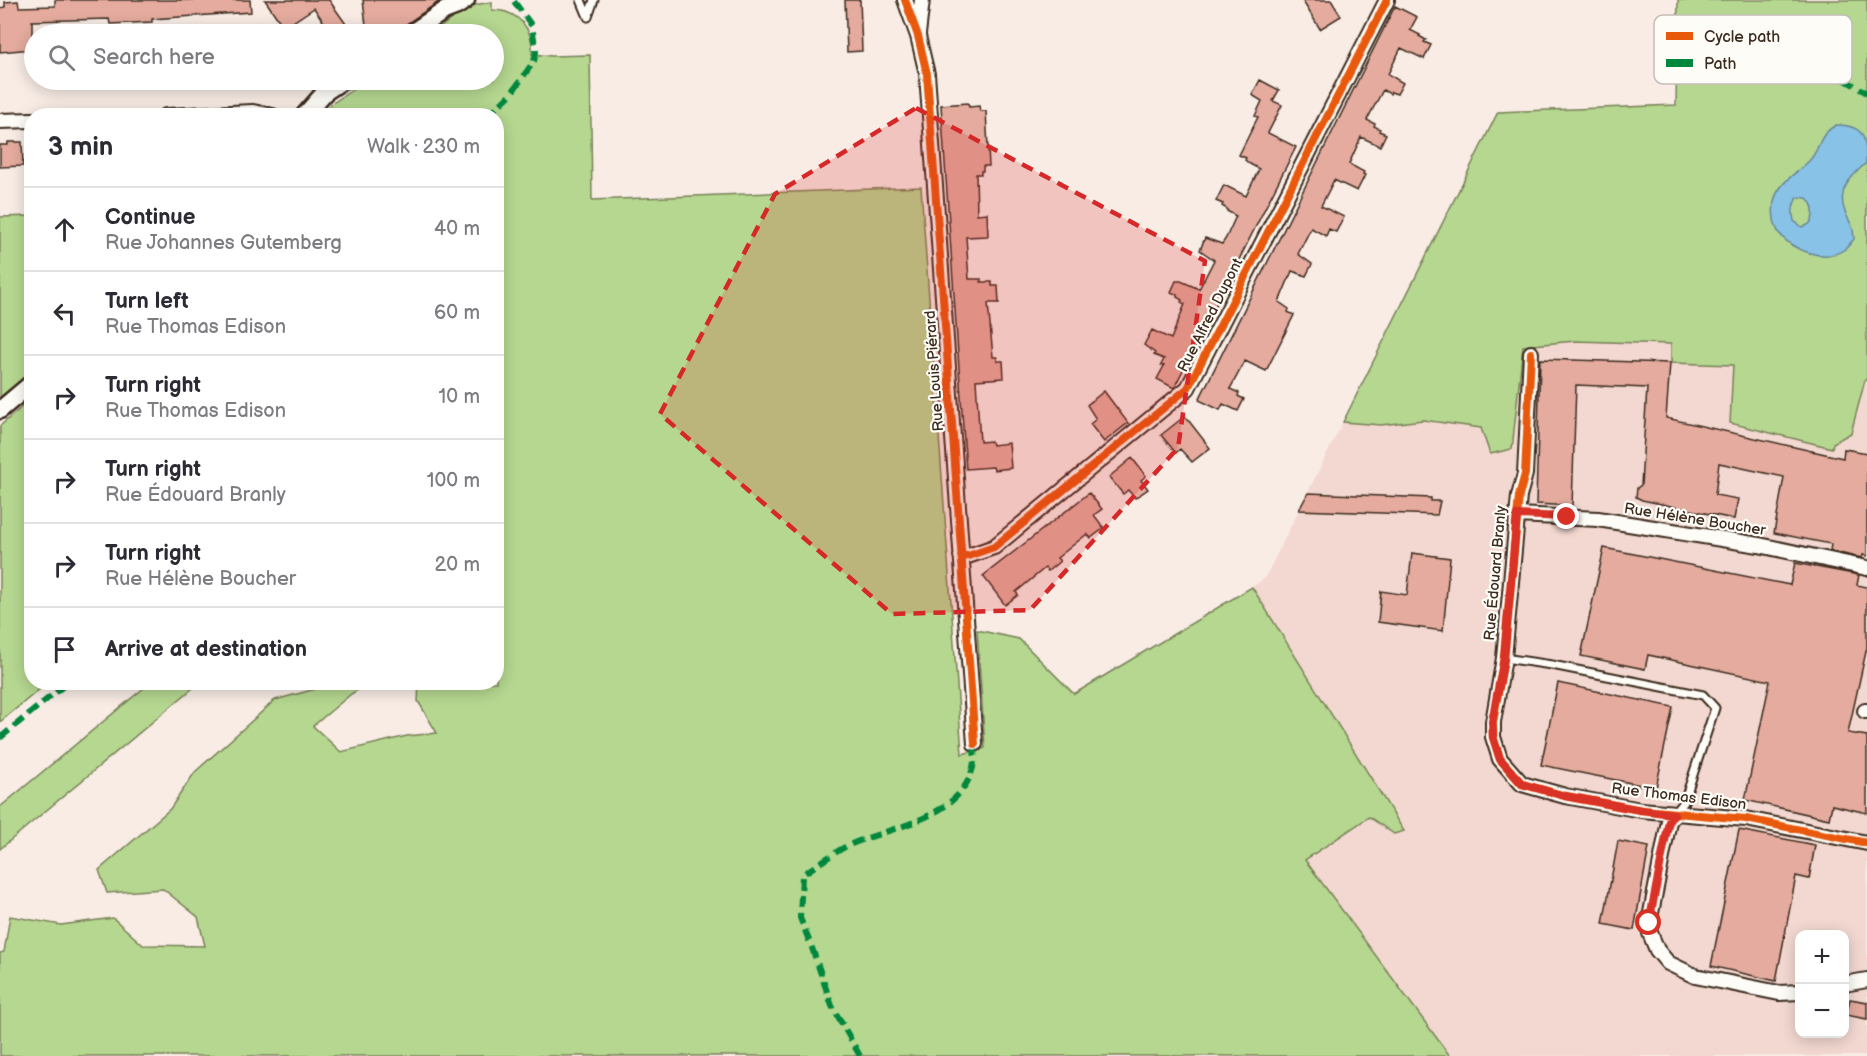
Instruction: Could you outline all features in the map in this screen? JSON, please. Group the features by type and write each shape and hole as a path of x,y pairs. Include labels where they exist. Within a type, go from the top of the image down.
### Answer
{"street":[{"path":"424,24 449,6 457,6 466,0"},
{"name":"Rue Louis Piérard","path":"905,0 918,36 927,74 975,744"},
{"name":"Rue Louis Piérard","path":"918,36 922,0"},
{"name":"Rue Alfred Dupont","path":"961,556 968,556 994,547 1188,388 1387,0"},
{"path":"311,108 328,90"},
{"path":"0,121 24,120"},
{"name":"Rue Édouard Branly","path":"1500,759 1493,737 1492,722 1504,658 1519,496 1525,474 1531,353"},
{"path":"0,410 24,390"},
{"name":"Rue Hélène Boucher","path":"1517,515 1598,519 1759,546 1867,568"},
{"name":"Rue Thomas Edison","path":"1500,759 1522,784 1565,796 1641,810 1746,819 1867,843"},
{"path":"1674,814 1669,821 1650,913 1650,933 1656,950 1668,963 1695,976 1779,993 1795,992"},
{"path":"1849,983 1867,980"}],"lane":[{"path":"581,0 588,17 594,0"},
{"path":"1504,658 1552,665 1703,695 1715,708 1684,802 1674,814"}],"highlighted area":[{"path":"916,108 1205,261 1178,448 1030,610 892,614 660,414 775,194"}],"shaded area":[{"path":"1498,112 1575,341 1671,344 1671,363 1733,365 1832,447 1867,379 1867,1056 1450,1056 1305,860 1369,817 1394,834 1404,830 1252,587 1265,578"}],"green space":[{"path":"1678,0 1867,0 1867,379 1851,433 1833,443 1832,448 1730,423 1733,365 1671,363 1671,344 1575,341 1523,346 1512,449 1490,454 1481,428 1423,420 1381,425 1343,422 1498,112 1676,105 1676,84 1852,84 1852,15 1678,15"},
{"path":"492,2 492,10 509,13 516,17 527,29 532,54 590,55 592,200 921,187 962,754 985,748 977,630 1019,639 1074,694 1252,587 1404,831 1394,834 1369,817 1305,860 1450,1056 0,1056 0,953 4,952 10,916 61,925 113,918 143,945 205,946 198,917 163,889 107,893 99,870 170,809 195,772 275,700 312,690 358,690 313,726 341,752 407,736 437,733 418,701 419,690 504,690 504,108 327,108 352,90 504,90 504,24 445,24 468,6"},
{"path":"24,216 24,378 0,399 0,217"},
{"path":"24,405 24,690 39,690 0,722 0,426"},
{"path":"141,690 191,690 0,849 0,807"}],"water":[{"path":"1836,125 1858,130 1866,146 1866,163 1850,179 1842,197 1854,239 1846,248 1837,253 1819,255 1801,250 1779,233 1775,225 1774,206 1777,192 1809,161 1830,129","holes":["1798,197 1807,198 1812,206 1813,215 1810,223 1802,227 1794,221 1793,209"]}],"building":[{"path":"55,0 250,0 251,12 110,24 109,19 32,21 32,24 24,24 24,50 0,52 0,8 5,7 5,2 18,1 19,7 55,6"},
{"path":"265,0 329,0 346,24 325,24 314,8 290,24 281,24"},
{"path":"363,0 441,0 406,24 366,24"},
{"path":"845,0 860,0 862,51 847,52"},
{"path":"1302,0 1331,0 1341,16 1320,29"},
{"path":"1395,6 1417,17 1410,30 1431,45 1424,59 1401,48 1388,74 1403,83 1397,94 1391,92 1390,94 1383,90 1367,120 1386,134 1380,146 1361,137 1349,164 1364,172 1365,175 1357,191 1334,180 1321,206 1344,217 1336,232 1329,229 1326,236 1311,228 1298,254 1312,264 1306,276 1292,271 1279,302 1294,315 1266,371 1245,361 1230,389 1239,393 1238,396 1244,399 1238,411 1223,404 1220,410 1199,400"},
{"path":"1260,80 1279,90 1273,101 1282,105 1268,133 1296,147 1174,388 1157,379 1164,366 1161,365 1164,359 1154,355 1155,353 1144,345 1152,330 1171,339 1185,304 1171,292 1176,281 1199,289 1214,260 1200,250 1205,238 1222,244 1226,238 1236,216 1216,201 1224,185 1246,196 1259,169 1239,155 1258,117 1255,116 1262,101 1252,95"},
{"path":"968,103 969,107 979,106 980,111 986,111 989,166 983,166 981,174 976,174 977,214 987,213 988,236 966,237 969,279 981,279 981,282 992,282 992,286 998,286 999,303 988,303 993,357 997,357 997,361 1003,361 1004,378 976,380 980,442 991,441 992,445 1009,443 1011,468 994,470 993,467 966,469 965,456 941,105"},
{"path":"8,142 22,142 23,166 0,167 0,145 8,145"},
{"path":"1540,359 1670,363 1666,418 1843,458 1844,449 1867,453 1867,556 1863,555 1862,558 1830,551 1831,544 1774,533 1784,477 1719,463 1715,495 1738,499 1734,519 1636,497 1637,488 1641,485 1647,388 1576,385 1572,506 1536,504"},
{"path":"1104,391 1128,423 1104,442 1090,424 1096,419 1087,405"},
{"path":"1185,416 1210,448 1192,462 1180,449 1176,453 1161,435"},
{"path":"1132,458 1146,476 1141,480 1148,489 1135,498 1128,490 1123,494 1109,477"},
{"path":"1089,493 1102,509 1094,515 1104,528 1091,538 1087,534 1057,558 1060,561 1048,571 1045,568 1016,592 1018,595 1005,605 983,576"},
{"path":"1308,493 1431,498 1431,501 1440,501 1437,515 1299,510"},
{"path":"1604,548 1790,585 1795,563 1859,575 1857,585 1867,587 1867,647 1848,733 1867,736 1867,813 1832,805 1829,819 1745,800 1770,681 1648,655 1645,669 1581,656"},
{"path":"1412,553 1450,558 1443,631 1378,622 1381,591 1407,595"},
{"path":"1558,683 1673,707 1656,788 1541,765"},
{"path":"1739,830 1815,845 1809,879 1796,876 1776,981 1711,966"},
{"path":"1618,841 1649,847 1634,930 1603,924"},
{"path":"1850,999 1867,1002 1867,1019 1849,1016"}],"marked path":[{"path":"496,108 511,94 534,61 536,52 532,26 513,0"},
{"path":"1852,84 1867,93"},
{"path":"0,738 58,690"},
{"path":"860,1056 832,1006 800,918 802,875 849,845 920,820 952,801 964,788 972,771 975,744"}],"cycle path":[{"path":"905,0 918,36 927,74 975,744"},
{"path":"961,556 968,556 994,547 1188,388 1387,0"},
{"path":"1531,353 1525,474 1519,496 1504,658 1493,722 1493,737 1500,759 1522,784 1565,796 1641,810 1746,819 1867,843"}],"route":[{"path":"1567,517 1517,515 1504,658 1492,722 1493,737 1500,759 1522,784 1565,796 1674,814 1669,821 1649,923"}]}
